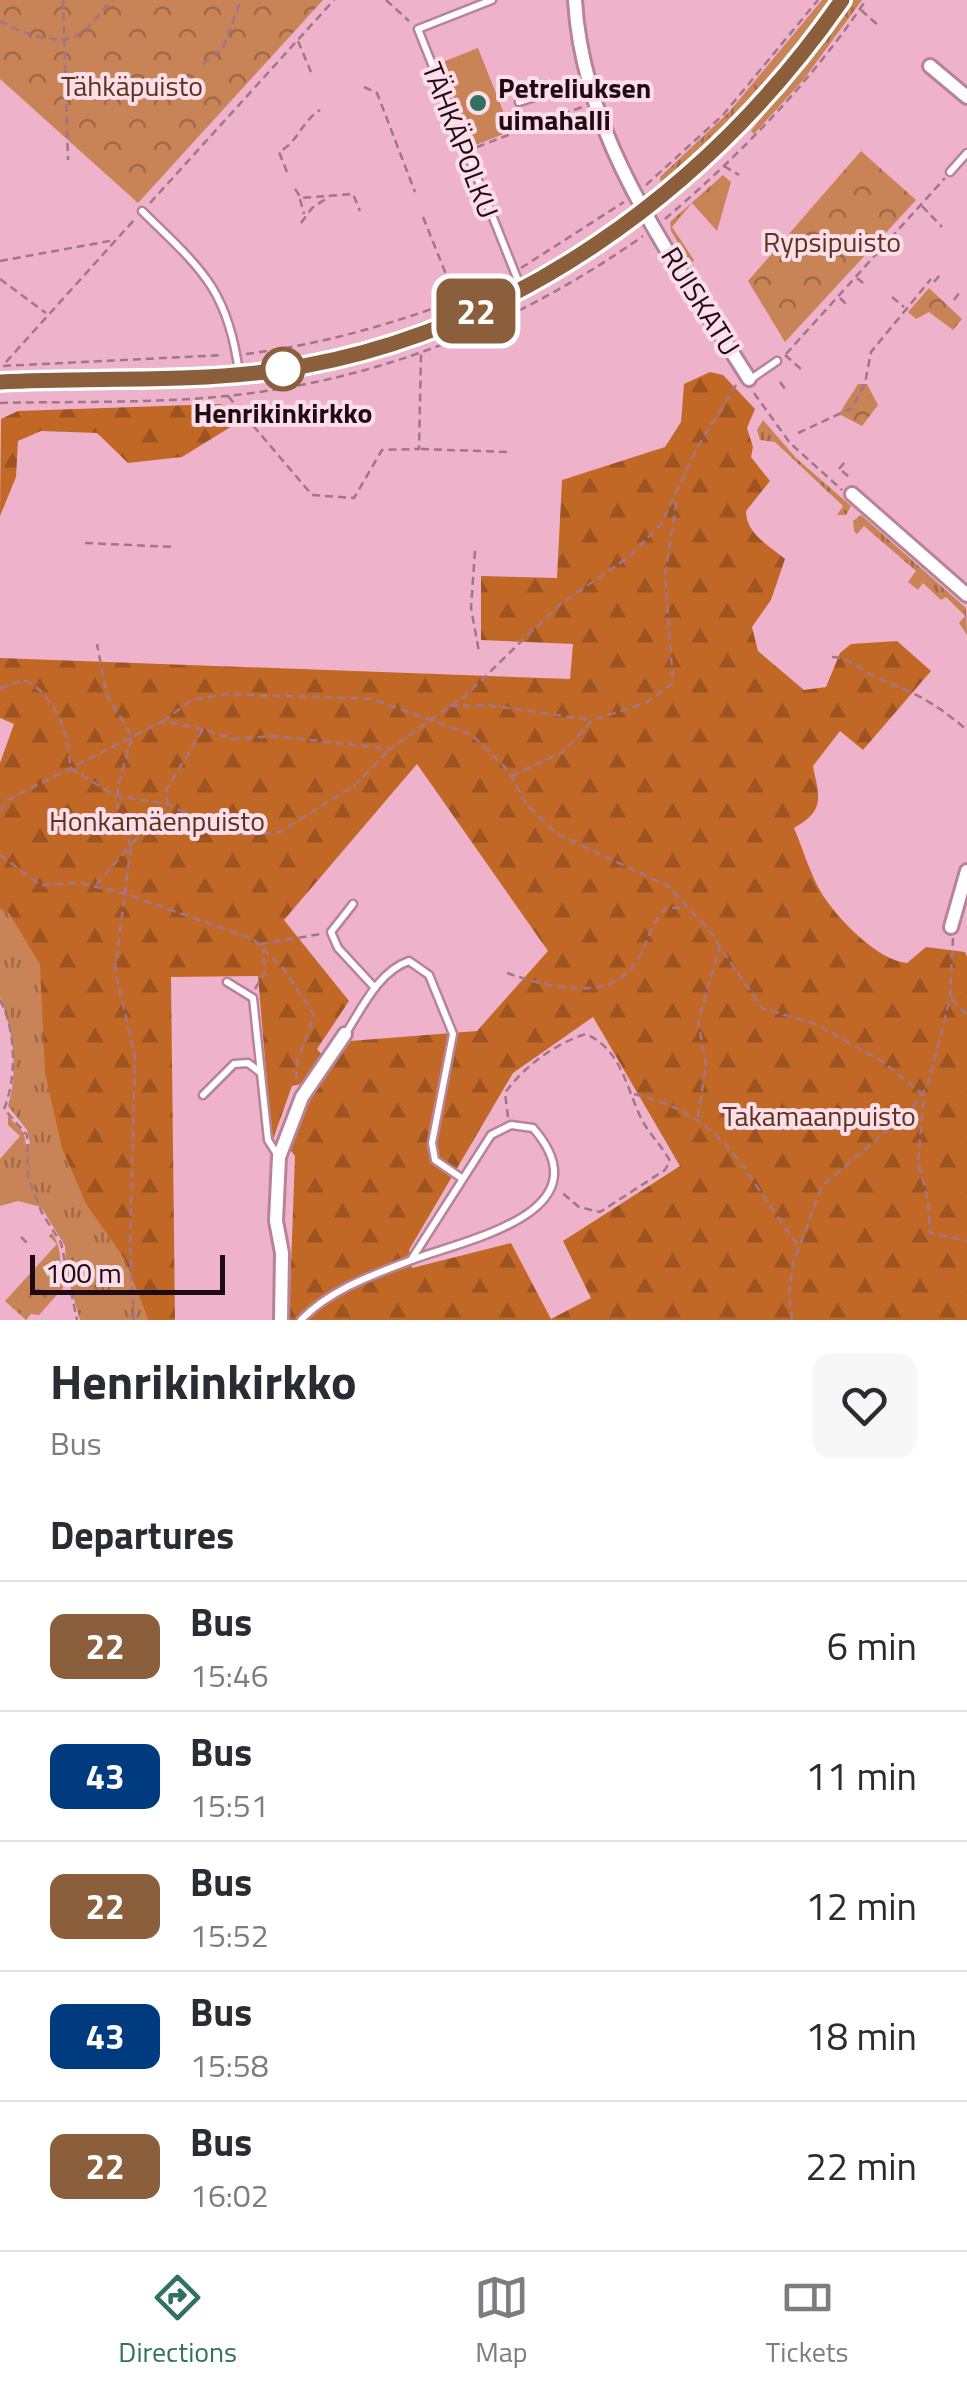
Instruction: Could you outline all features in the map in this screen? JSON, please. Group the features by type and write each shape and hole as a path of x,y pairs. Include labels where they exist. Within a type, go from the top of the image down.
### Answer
{"street":[{"name":"RUISKATU","path":"575,0 585,80 608,142 745,380"},
{"path":"0,382 239,374 366,351 454,320 517,281 593,247 641,201 738,127 842,0"},
{"path":"930,66 967,97"},
{"path":"852,494 967,595"},
{"path":"951,926 967,870"},
{"path":"281,1320 282,1253 276,1221 279,1157 302,1097 345,1034"}],"lane":[{"path":"418,29 492,0"},
{"name":"TÄHKÄPOLKU","path":"418,29 517,281"},
{"path":"520,102 585,80"},
{"path":"950,172 967,153"},
{"path":"142,211 206,273 232,329 239,374"},
{"path":"745,380 777,362"},
{"path":"353,904 331,932 338,948 375,988"},
{"path":"345,1034 375,988 398,964 408,961 429,975 453,1034 432,1143 435,1160 460,1177"},
{"path":"227,982 252,994 268,1140 279,1157"},
{"path":"203,1095 234,1064 248,1063 261,1073"},
{"path":"301,1320 335,1293 411,1260 504,1230 545,1196 556,1174 551,1148 533,1128 511,1125 491,1136 460,1177 411,1260"}],"path":[{"path":"63,0 68,160"},
{"path":"0,21 24,34 64,38 81,34 113,0"},
{"path":"203,64 223,48 241,0"},
{"path":"0,372 48,314 334,0"},
{"name":"TÄHKÄPOLKU","path":"386,0 418,29"},
{"path":"517,281 641,201 723,115 818,0"},
{"path":"0,402 228,396 342,378 422,354 540,302 655,227 754,139 866,0"},
{"path":"860,9 879,26"},
{"path":"298,40 311,72"},
{"path":"364,87 377,93 415,192"},
{"path":"466,152 582,107"},
{"path":"287,172 279,152 297,140 306,119 320,110"},
{"path":"724,166 739,175"},
{"path":"777,362 840,298 950,172"},
{"path":"296,188 301,198"},
{"path":"301,198 353,194 360,212"},
{"path":"301,223 304,215 331,196"},
{"path":"301,198 298,202 304,215"},
{"path":"921,205 942,227"},
{"path":"423,216 456,300"},
{"path":"0,261 116,240"},
{"path":"874,259 882,266"},
{"path":"798,433 852,408 866,383 871,352 906,308 940,275"},
{"path":"857,278 867,286"},
{"path":"0,280 48,314"},
{"path":"954,300 960,292"},
{"path":"4,364 236,354 316,344 473,293"},
{"path":"892,297 906,308"},
{"path":"840,298 849,307"},
{"path":"419,449 422,354"},
{"path":"786,355 802,370"},
{"path":"70,768 116,796 168,804 204,823 244,835 280,832 355,785 390,749 450,706 559,605 630,556 662,523 714,417 745,380 790,443 852,494"},
{"path":"780,382 784,390"},
{"path":"228,396 312,495 354,498 382,450 509,452"},
{"path":"839,469 845,462"},
{"path":"450,706 487,705 593,720 645,703 673,683 664,576 678,492"},
{"path":"85,543 174,547"},
{"path":"475,551 471,608 479,652"},
{"path":"97,644 107,696 132,736 116,796 116,817 132,846 115,970 135,1056 130,1247 134,1320"},
{"path":"832,657 926,696 967,730"},
{"path":"0,688 24,680 44,690 70,742 70,768"},
{"path":"0,811 6,802 163,720 192,700 225,694 372,699 472,735 511,776 526,804 557,834 668,886 720,946 762,1008 818,1025 883,1062 924,1095"},
{"path":"163,720 232,739 274,736 390,749"},
{"path":"511,776 562,752 593,720"},
{"path":"168,804 165,792 204,730"},
{"path":"94,886 168,804"},
{"path":"0,856 40,886 94,886 123,893 233,931 260,946 283,968 314,1015 296,1069 296,1087 302,1097"},
{"path":"508,973 545,985 601,986 632,969 652,922 666,908 687,911"},
{"path":"951,926 950,998 924,1095 918,1162 928,1200 930,1233 967,1241"},
{"path":"260,946 331,932"},
{"path":"252,994 265,972 260,946"},
{"path":"697,1118 706,1064 698,1021 720,946"},
{"path":"950,998 967,1015"},
{"path":"0,1000 8,1016 13,1076 4,1109 27,1135 28,1177 42,1213 61,1243 77,1320"},
{"path":"511,1125 505,1093 514,1080 568,1040 586,1034 599,1040 619,1062 643,1122 670,1160 665,1170 600,1212 579,1207 551,1184"},
{"path":"631,1093 663,1101 697,1118 738,1154 799,1246"},
{"path":"792,1320 789,1294 799,1246 822,1186 924,1095"},
{"path":"20,1237 27,1243"}],"green space":[{"name":"Tähkäpuisto","path":"0,0 323,0 138,203 0,79"},
{"path":"822,0 833,0 735,117 661,184 660,177 729,112"},
{"path":"851,0 862,0 804,79 754,134 751,131"},
{"name":"Petreliuksen uimahalli","path":"478,48 511,131 473,146 440,63"},
{"name":"Rypsipuisto","path":"861,151 916,200 785,342 748,281"},
{"path":"723,175 731,182 717,231 692,203 672,227 694,260 691,264 671,231 670,222"},
{"path":"929,288 962,319 953,330 929,312 916,319 908,312"},
{"name":"Takamaanpuisto","path":"710,372 723,375 755,409 747,428 753,447 751,457 770,481 746,511 747,519 760,538 785,559 771,600 752,627 758,651 804,690 826,687 840,653 851,644 897,641 931,671 863,750 840,731 813,766 818,794 816,809 794,828 822,894 848,926 871,946 907,963 926,947 965,952 967,957 967,1320 289,1320 295,1156 289,1148 320,1078 350,1041 477,1031 548,951 417,764 284,920 349,1001 317,1049 324,1057 306,1083 292,1086 272,1142 258,976 171,977 175,1320 148,1320 125,1260 87,1206 62,1148 45,1073 40,965 9,913 0,909 0,763 14,724 0,718 0,658 570,679 573,644 481,640 481,576 557,578 562,480 665,447 681,422 684,384","holes":["593,1017 680,1166 563,1241 591,1298 551,1319 511,1243 412,1268 409,1250 513,1073"]},
{"path":"858,384 867,384 878,405 862,426 839,414"},
{"path":"220,404 234,409 237,423 182,457 128,463 97,433 41,431 18,441 16,477 0,516 1,419 18,411"},
{"path":"763,420 796,458 851,506 846,515 837,515 843,506 775,442 760,440 757,430"},
{"path":"861,515 966,608 967,635 959,623 965,616 946,597 941,600 923,583 918,590 908,582 916,571 864,526 857,534 854,531 853,521"},
{"path":"0,909 9,912 40,965 87,1206 125,1260 148,1320 80,1320 66,1272 65,1246 41,1207 18,1201 0,1206 0,1159 20,1136 8,1125 8,1116 24,1133 26,1146 30,1143 27,1130 8,1106 14,1065 0,997"},
{"path":"52,1233 55,1238 59,1249 61,1278 56,1281 46,1272 18,1300 31,1314 26,1320 5,1301 57,1244 49,1236"},
{"path":"45,1271 56,1281 61,1278 63,1288 39,1315 31,1314 17,1301"}],"bus line":[{"name":"22","path":"0,382 178,379 274,370 366,351 488,306 580,256 663,196 759,104 842,0"}],"place":[{"name":"Petreliuksen uimahalli","path":"478,103"},
{"name":"Henrikinkirkko","path":"283,369"}],"park label":[{"name":"Honkamäenpuisto","path":"157,820"}]}
